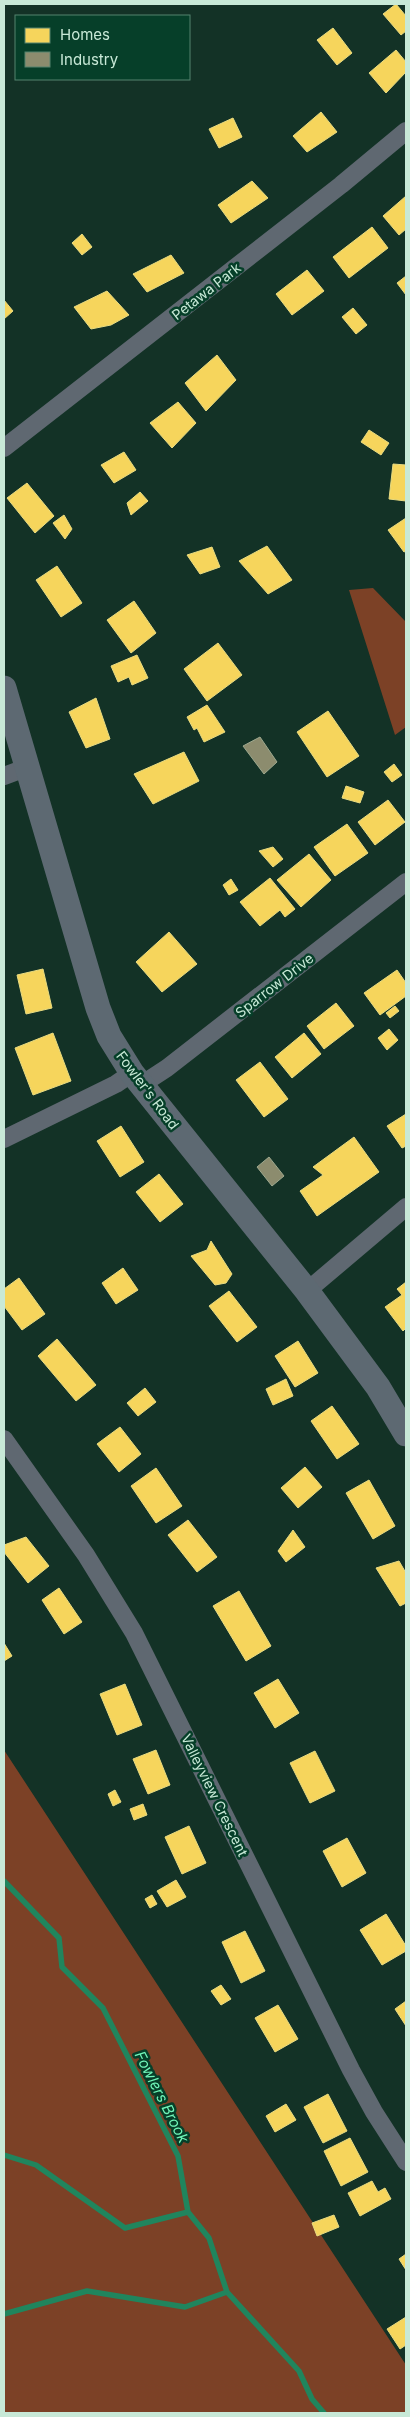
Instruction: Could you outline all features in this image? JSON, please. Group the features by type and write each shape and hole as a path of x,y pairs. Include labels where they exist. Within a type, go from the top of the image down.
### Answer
{"street":[{"name":"Petawa Park","path":"4,448 341,185 406,131"},
{"name":"Fowler's Road","path":"4,688 98,1008 109,1036 136,1079 307,1291 378,1387 406,1432"},
{"path":"4,776 28,767"},
{"name":"Sparrow Drive","path":"136,1079 167,1068 406,882"},
{"path":"4,1138 116,1084 136,1079"},
{"path":"307,1291 406,1207"},
{"name":"Valleyview Crescent","path":"4,1439 86,1555 129,1624 358,2083 406,2162"}],"shaded area":[{"path":"373,588 406,622 406,727 395,735 349,590"},
{"path":"4,1750 406,2365 406,2413 4,2413"}],"building: Homes":[{"path":"396,4 406,16 406,31 401,35 383,14"},
{"path":"333,28 352,53 337,65 317,40"},
{"path":"396,50 406,62 406,72 386,93 369,73"},
{"path":"321,112 337,132 307,152 293,136"},
{"path":"233,118 242,137 219,148 209,129"},
{"path":"252,181 268,198 231,223 218,205"},
{"path":"406,196 406,229 399,235 383,216"},
{"path":"372,227 388,248 349,278 333,257"},
{"path":"82,234 92,247 82,255 72,243"},
{"path":"171,255 184,273 147,292 133,274"},
{"path":"307,270 324,291 292,315 276,294"},
{"path":"406,276 406,295 397,283"},
{"path":"107,291 129,315 111,325 91,329 74,307"},
{"path":"4,300 13,311 4,319"},
{"path":"353,308 367,325 356,334 342,317"},
{"path":"217,355 236,380 206,411 185,383"},
{"path":"178,402 196,423 172,448 150,423"},
{"path":"369,430 389,443 381,455 361,442"},
{"path":"124,452 136,470 114,483 101,465"},
{"path":"393,464 406,465 406,501 389,499"},
{"path":"27,483 54,516 35,533 7,498"},
{"path":"140,492 148,501 131,515 127,503"},
{"path":"64,515 72,529 65,539 53,523"},
{"path":"406,518 406,551 404,552 388,530"},
{"path":"267,546 292,580 268,594 239,561"},
{"path":"212,547 220,567 200,574 187,555"},
{"path":"57,566 82,603 61,617 36,580"},
{"path":"134,601 156,633 131,653 107,620"},
{"path":"218,643 242,675 207,701 184,669"},
{"path":"137,655 148,678 132,685 129,677 118,682 111,666"},
{"path":"96,698 110,739 86,748 69,712"},
{"path":"207,705 225,732 204,742 197,728 194,730 187,717"},
{"path":"328,711 359,756 327,777 297,732"},
{"path":"184,752 199,781 153,804 134,774"},
{"path":"394,764 402,775 392,782 384,772"},
{"path":"346,786 364,792 360,803 342,798"},
{"path":"388,800 405,822 375,845 358,822"},
{"path":"347,824 368,853 335,876 314,847"},
{"path":"273,847 283,859 273,867 259,851"},
{"path":"309,854 331,880 301,907 277,880"},
{"path":"270,878 295,909 285,917 280,910 260,926 240,902"},
{"path":"231,879 238,890 229,895 223,885"},
{"path":"169,932 197,964 162,992 136,962"},
{"path":"43,969 52,1008 26,1014 17,975"},
{"path":"397,970 406,983 406,996 380,1015 364,993"},
{"path":"336,1003 354,1026 324,1049 307,1026"},
{"path":"395,1006 399,1011 390,1018 386,1013"},
{"path":"389,1029 398,1040 387,1050 378,1038"},
{"path":"53,1033 71,1081 33,1095 15,1048"},
{"path":"304,1033 321,1054 292,1078 275,1057"},
{"path":"260,1062 288,1099 264,1117 236,1080"},
{"path":"406,1114 406,1146 402,1148 387,1126"},
{"path":"121,1126 144,1162 120,1177 97,1141"},
{"path":"354,1137 379,1172 317,1216 300,1191 323,1175 313,1167"},
{"path":"159,1174 183,1204 160,1222 136,1192"},
{"path":"211,1241 232,1274 226,1283 215,1285 191,1256 207,1250"},
{"path":"123,1268 138,1290 116,1304 102,1283"},
{"path":"19,1278 45,1314 22,1330 4,1306 4,1289"},
{"path":"406,1282 406,1328 403,1331 385,1307 402,1295 397,1289"},
{"path":"229,1291 257,1327 237,1342 209,1306"},
{"path":"57,1339 96,1385 76,1401 38,1356"},
{"path":"298,1341 318,1373 295,1387 275,1356"},
{"path":"286,1379 293,1396 273,1405 266,1389"},
{"path":"145,1388 156,1402 138,1416 127,1403"},
{"path":"332,1406 359,1444 337,1459 311,1421"},
{"path":"120,1427 141,1454 119,1472 97,1444"},
{"path":"305,1467 322,1487 298,1508 281,1488"},
{"path":"156,1468 182,1506 156,1523 131,1486"},
{"path":"369,1480 395,1526 373,1539 346,1493"},
{"path":"188,1520 217,1557 197,1572 168,1535"},
{"path":"293,1530 305,1547 286,1562 278,1551"},
{"path":"26,1537 49,1566 28,1583 4,1552 4,1545"},
{"path":"399,1561 406,1573 406,1603 400,1606 376,1568"},
{"path":"59,1588 82,1622 64,1634 42,1600"},
{"path":"239,1591 271,1646 246,1661 213,1606"},
{"path":"4,1643 12,1656 4,1661"},
{"path":"278,1679 299,1713 275,1728 254,1693"},
{"path":"125,1684 142,1725 117,1735 100,1694"},
{"path":"156,1750 170,1785 148,1794 133,1759"},
{"path":"315,1751 335,1791 310,1803 290,1763"},
{"path":"115,1790 121,1802 113,1806 108,1794"},
{"path":"143,1804 147,1815 134,1820 130,1809"},
{"path":"189,1826 206,1863 182,1874 165,1837"},
{"path":"347,1838 366,1873 342,1887 323,1851"},
{"path":"176,1880 186,1897 167,1907 157,1891"},
{"path":"152,1895 157,1904 150,1908 145,1899"},
{"path":"386,1914 406,1946 406,1951 382,1965 360,1930"},
{"path":"245,1931 265,1971 241,1983 222,1942"},
{"path":"221,1985 231,1999 221,2005 211,1991"},
{"path":"406,2001 406,2026 395,2009"},
{"path":"278,2005 298,2039 275,2052 255,2018"},
{"path":"328,2094 347,2131 323,2143 304,2107"},
{"path":"286,2104 296,2120 275,2132 266,2116"},
{"path":"350,2138 368,2172 341,2186 324,2151"},
{"path":"372,2181 378,2192 385,2188 391,2199 360,2216 348,2193"},
{"path":"334,2215 339,2227 317,2236 312,2223"},
{"path":"406,2254 406,2270 399,2259"},
{"path":"406,2317 406,2345 400,2349 387,2329"}],"building: Industry":[{"path":"260,737 277,762 264,774 243,746"},
{"path":"269,1157 284,1176 272,1186 257,1167"}],"waterway":[{"name":"Fowlers Brook","path":"4,1881 59,1938 62,1967 103,2008 178,2156 188,2212 209,2238 227,2292 299,2371 312,2399 324,2413"},
{"path":"4,2155 36,2165 125,2228 188,2212"},
{"path":"4,2314 87,2291 185,2307 227,2292"}]}
